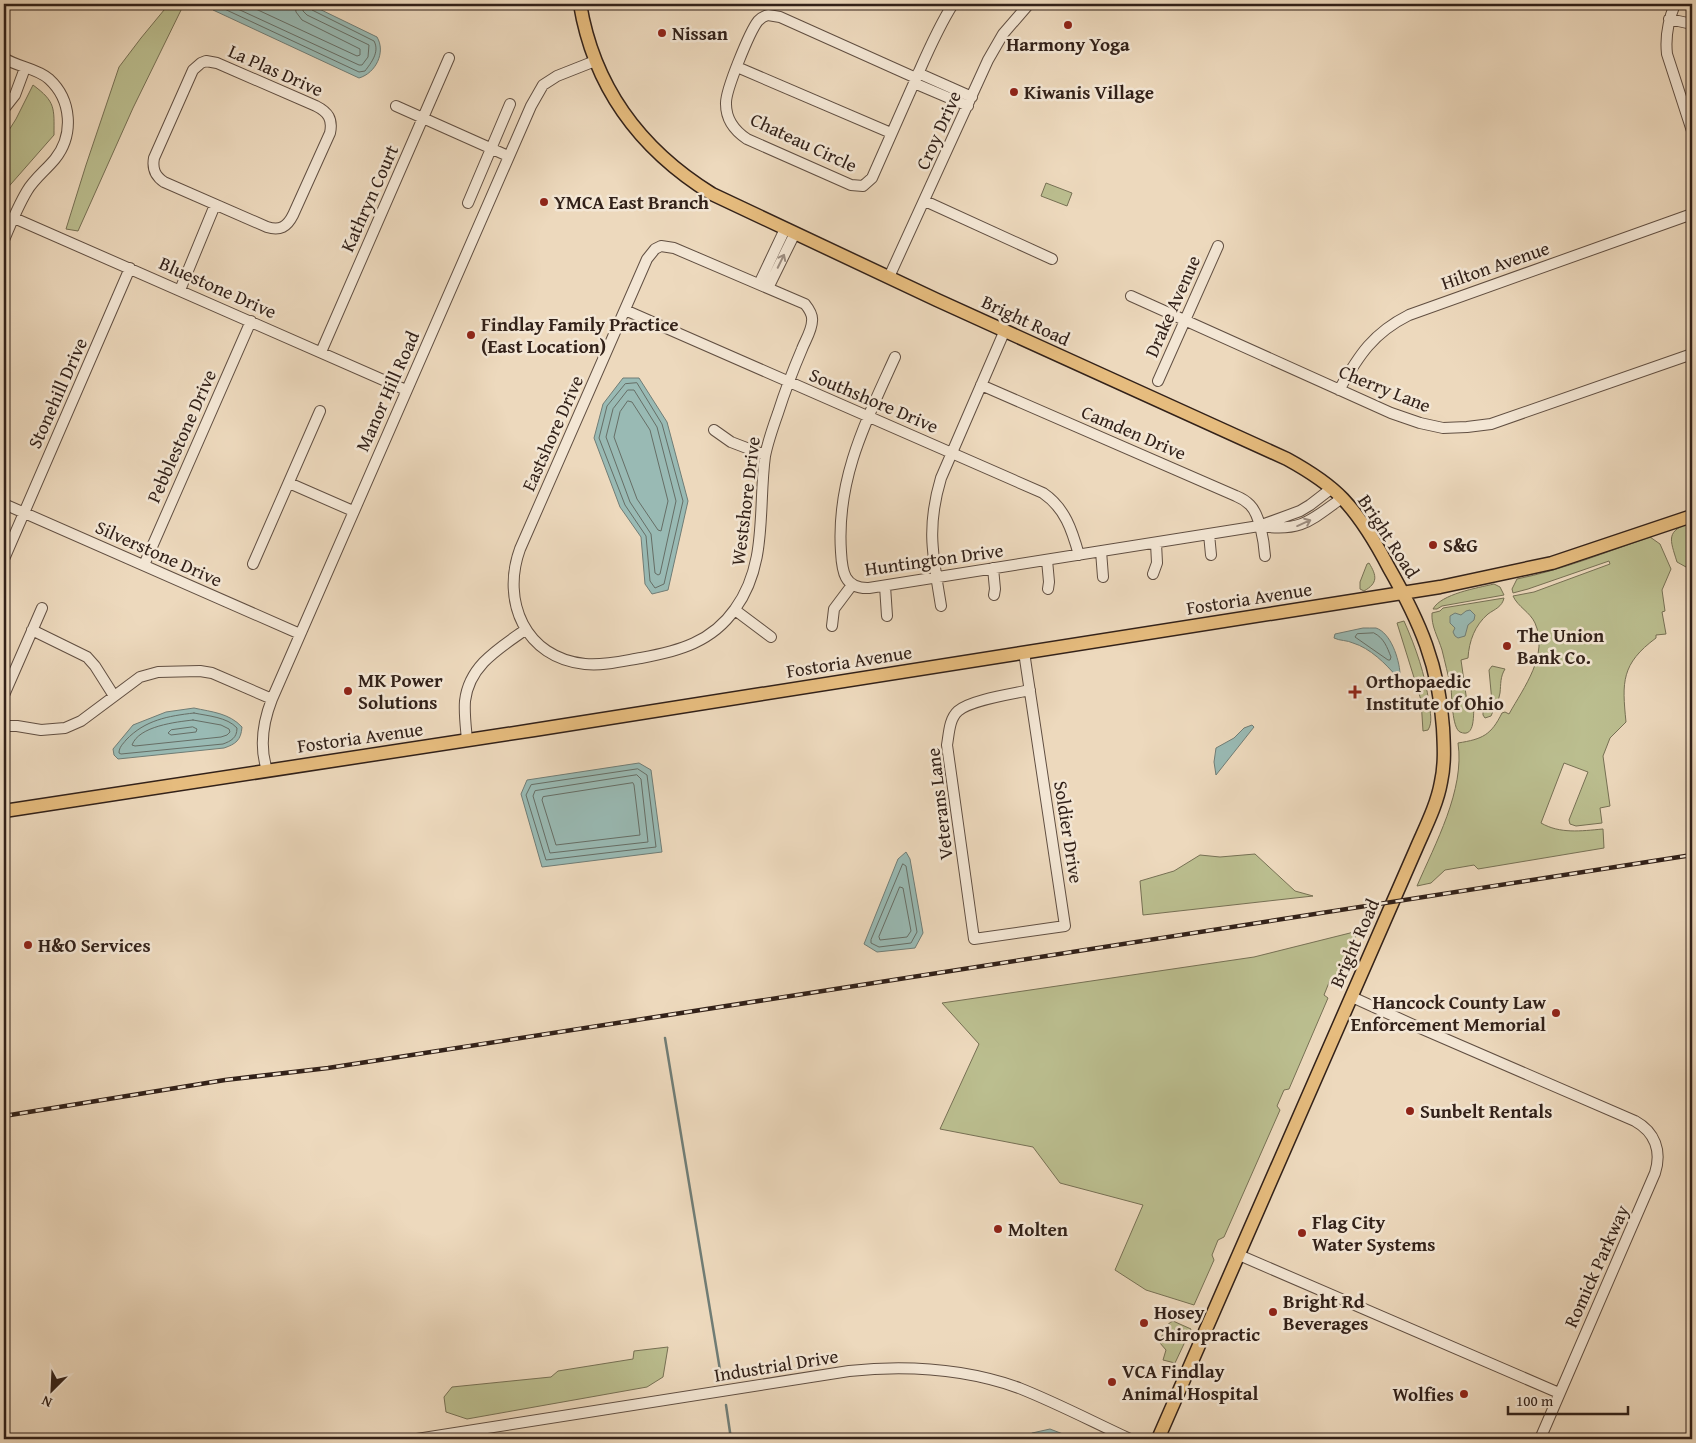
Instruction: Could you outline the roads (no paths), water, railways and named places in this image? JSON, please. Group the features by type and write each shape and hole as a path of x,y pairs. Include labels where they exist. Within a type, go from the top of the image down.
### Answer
{"main road":[{"name":"Bright Road","path":"580,4 588,41 595,61 619,107 641,136 667,162 695,184 790,231 1304,468 1332,488 1342,498 1372,537 1403,593 1424,637 1435,670 1441,705 1443,768 1441,783 1433,809 1158,1439"},
{"name":"Fostoria Avenue","path":"4,811 1403,593 1534,568 1599,549 1692,516"}],"street":[{"name":"Chateau Circle","path":"916,78 774,15 762,17 758,21 729,87 726,105 728,116 738,132 758,144 852,185 863,186 868,183 916,78 939,26 953,4"},
{"name":"Croy Drive","path":"890,277 1000,37 1029,4"},
{"path":"1675,4 1665,37 1666,54 1692,131"},
{"path":"1669,19 1692,24"},
{"path":"4,58 12,64 48,78 60,92 67,107 68,127 65,140 56,158 28,189 4,240"},
{"name":"Kathryn Court","path":"322,352 449,58"},
{"name":"La Plas Drive","path":"206,61 217,63 326,112 331,122 330,133 287,225 278,229 272,229 215,205 164,182 155,174 153,169 154,158 188,81 197,66 206,61"},
{"name":"Manor Hill Road","path":"267,770 262,757 262,738 264,720 272,699 531,106 543,85 557,76 595,61"},
{"path":"737,67 891,133"},
{"path":"4,109 15,95 25,68"},
{"path":"916,78 970,102"},
{"path":"468,203 510,104"},
{"path":"396,106 508,156"},
{"path":"925,202 1052,259"},
{"path":"180,290 215,205"},
{"name":"Hilton Avenue","path":"1339,390 1355,362 1370,343 1388,327 1409,315 1692,214"},
{"name":"Bluestone Drive","path":"14,218 406,390"},
{"path":"764,286 790,231"},
{"name":"Eastshore Drive","path":"525,630 514,597 516,560 647,259 655,249 661,246 674,248 764,286"},
{"name":"Drake Avenue","path":"1158,381 1218,246"},
{"name":"Stonehill Drive","path":"4,559 130,268"},
{"name":"Westshore Drive","path":"525,630 541,646 561,658 584,664 596,664 683,649 714,631 735,610 749,585 757,563 766,456 770,435 788,382 812,323 812,317 805,304 764,286"},
{"name":"Cherry Lane","path":"1132,296 1339,390 1414,421 1443,428 1467,427 1502,420 1692,354"},
{"name":"Southshore Drive","path":"625,310 952,452 1047,496 1063,512 1069,523 1079,555"},
{"name":"Pebblestone Drive","path":"144,565 251,321"},
{"path":"941,606 932,550 933,513 941,478 1005,330"},
{"name":"Huntington Drive","path":"895,357 852,456 842,508 840,543 842,567 846,577 852,584 864,588 1259,526 1300,511 1332,488"},
{"name":"Camden Drive","path":"981,385 1236,496 1254,510 1264,539 1265,556"},
{"path":"253,564 320,412"},
{"path":"714,430 731,442 766,456"},
{"path":"289,483 354,512"},
{"name":"Huntington Drive","path":"1259,526 1283,528 1300,525 1342,498"},
{"name":"Silverstone Drive","path":"4,504 300,634"},
{"path":"1210,534 1211,556"},
{"path":"1153,574 1157,562 1156,543"},
{"path":"1101,551 1103,577"},
{"path":"1047,560 1048,588"},
{"path":"993,568 994,595"},
{"path":"832,626 834,610 852,584"},
{"path":"885,586 887,616"},
{"path":"4,695 42,608"},
{"path":"735,610 771,637"},
{"path":"32,630 87,657 114,696"},
{"path":"467,740 465,702 472,679 485,659 525,630"},
{"name":"Soldier Drive","path":"974,939 1065,926 1024,652"},
{"path":"4,726 11,725 41,730 65,728 81,721 140,677 152,672 200,671 218,675 272,699"},
{"name":"Veterans Lane","path":"974,939 948,745 949,730 958,711 976,702 1030,690"},
{"name":"Romick Parkway","path":"1352,996 1420,1028 1635,1121 1653,1137 1659,1155 1655,1173 1540,1439"},
{"path":"1239,1255 1560,1393"},
{"name":"Industrial Drive","path":"417,1439 848,1371 896,1368 950,1371 1002,1383 1034,1395 1130,1439"}],"water":[{"path":"211,4 309,4 377,37 380,43 380,55 375,67 359,78 213,10"},
{"path":"623,378 639,378 667,422 688,501 668,590 652,594 645,584 641,537 620,507 594,438 603,404"},
{"path":"1470,610 1475,615 1474,620 1468,625 1465,636 1458,638 1453,632 1455,628 1450,623 1450,616 1455,613 1461,615"},
{"path":"1363,628 1376,628 1386,635 1396,654 1400,673 1397,677 1383,662 1366,649 1351,642 1334,638 1335,634"},
{"path":"194,708 220,714 237,722 242,727 239,738 232,745 224,748 118,759 114,755 113,749 133,725 166,712"},
{"path":"1252,725 1254,727 1216,775 1214,762 1216,748 1234,738 1244,728"},
{"path":"639,763 651,770 662,852 542,867 521,794 527,780"},
{"path":"906,852 910,859 923,933 915,948 877,952 864,944 898,859"},
{"path":"1050,1429 1076,1439 1024,1439 1032,1433"}],"waterway":[{"path":"665,1038 721,1376"},
{"path":"726,1405 731,1439"}],"railway":[{"path":"4,1116 225,1080 328,1068 1692,855"}],"place":[{"name":"Harmony Yoga","path":"1068,25"},
{"name":"Nissan","path":"662,33"},
{"name":"Kiwanis Village","path":"1014,92"},
{"name":"YMCA East Branch","path":"544,202"},
{"name":"Findlay Family Practice (East Location)","path":"471,335"},
{"name":"S&G","path":"1433,545"},
{"name":"The Union Bank Co.","path":"1507,646"},
{"name":"MK Power Solutions","path":"348,691"},
{"name":"Orthopaedic Institute of Ohio","path":"1355,692"},
{"name":"H&O Services","path":"28,945"},
{"name":"Hancock County Law Enforcement Memorial","path":"1556,1013"},
{"name":"Sunbelt Rentals","path":"1410,1111"},
{"name":"Molten","path":"998,1229"},
{"name":"Flag City Water Systems","path":"1302,1233"},
{"name":"Bright Rd Beverages","path":"1273,1312"},
{"name":"Hosey Chiropractic","path":"1144,1323"},
{"name":"VCA Findlay Animal Hospital","path":"1112,1382"},
{"name":"Wolfies","path":"1464,1394"}]}
